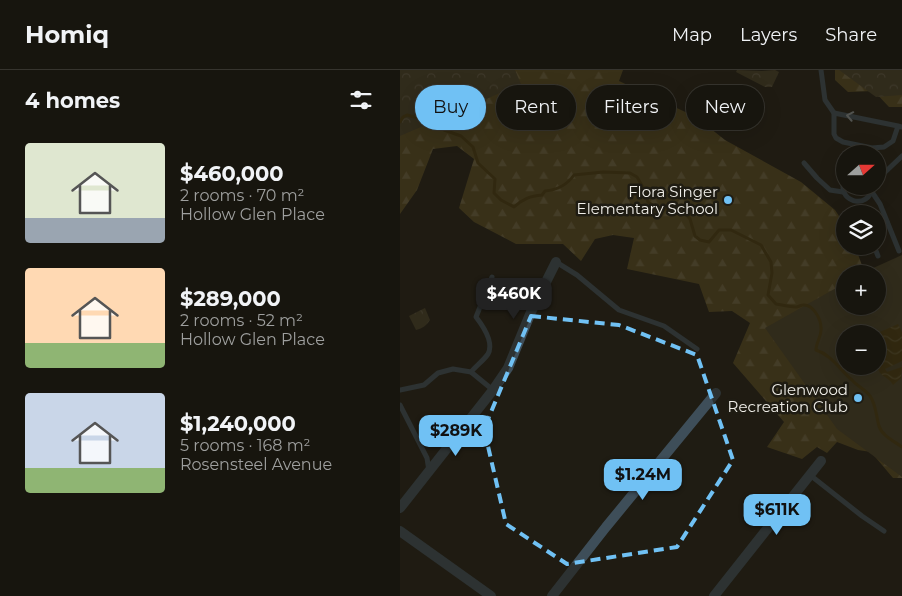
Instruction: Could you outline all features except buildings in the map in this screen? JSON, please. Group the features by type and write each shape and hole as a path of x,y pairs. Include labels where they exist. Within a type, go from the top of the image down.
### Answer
{"street":[{"path":"400,508 493,390 508,368 531,312 556,262"},
{"path":"552,596 716,393"},
{"path":"714,596 821,461"},
{"path":"400,531 491,596"}],"lane":[{"path":"821,70 825,100 834,113 834,134 839,141 878,148 889,145 893,141 900,126 834,113"},
{"path":"886,171 902,156"},
{"path":"804,163 816,178 830,190 836,191"},
{"path":"845,195 856,202 866,199 869,195"},
{"path":"876,195 899,250"},
{"path":"556,262 576,275 619,310 664,326 697,349"},
{"path":"471,372 488,353 489,342 482,324 476,317 492,277"},
{"path":"400,390 424,385 438,373 453,369 471,372 493,390"},
{"path":"400,405 427,458 429,471"},
{"path":"810,475 884,532"}],"highlighted area":[{"path":"531,316 619,325 697,355 733,460 677,547 567,564 506,524 484,429"}],"green space":[{"path":"400,70 623,70 619,81 628,85 586,85 586,130 676,130 676,108 686,112 686,130 712,130 725,140 801,182 835,210 836,255 858,255 862,265 836,265 836,315 845,315 845,325 836,325 836,375 853,375 902,431 902,478 893,478 871,452 858,450 837,442 827,453 817,447 802,459 767,447 784,422 733,363 750,323 732,311 709,312 699,284 627,269 634,238 613,235 595,239 581,261 563,244 516,244 474,222 459,208 474,159 457,146 433,149 417,190 400,214"},
{"path":"400,70 515,70 521,84 496,85 496,95 486,99 486,85 415,85 415,130 400,136"},
{"path":"737,70 775,70 779,72 772,87 765,87 736,72"},
{"path":"835,70 902,70 902,107 889,107 874,91 848,92 835,80"},
{"path":"839,70 902,70 902,95 876,97"},
{"name":"Glenwood Recreation Club","path":"902,255 902,477 837,429 765,328 836,288 836,315 886,315 886,265 880,265"},
{"path":"425,308 430,320 427,324 416,330 409,316"}],"water":[{"path":"898,324 902,332 902,361 886,369 887,348 886,329"},
{"path":"902,367 901,378 893,385 882,375 886,375 886,370 887,372"}],"waterway":[{"path":"400,122 407,115 437,123 438,127 461,136 473,147 478,163 495,179 494,193 501,200 514,207 527,198 542,195 545,191 561,186 574,175 603,172 630,173 637,177 644,189 648,202 660,210 671,208 685,213 690,219 695,236 700,240 709,242 719,230 731,230 761,245 771,262 772,273 768,295 776,304 793,307 807,305 813,309 821,324 821,334 816,350 831,359 868,394 874,403 881,430 902,447"}],"place":[{"name":"Flora Singer Elementary School","path":"728,200"},
{"name":"Glenwood Recreation Club","path":"858,398"}]}
